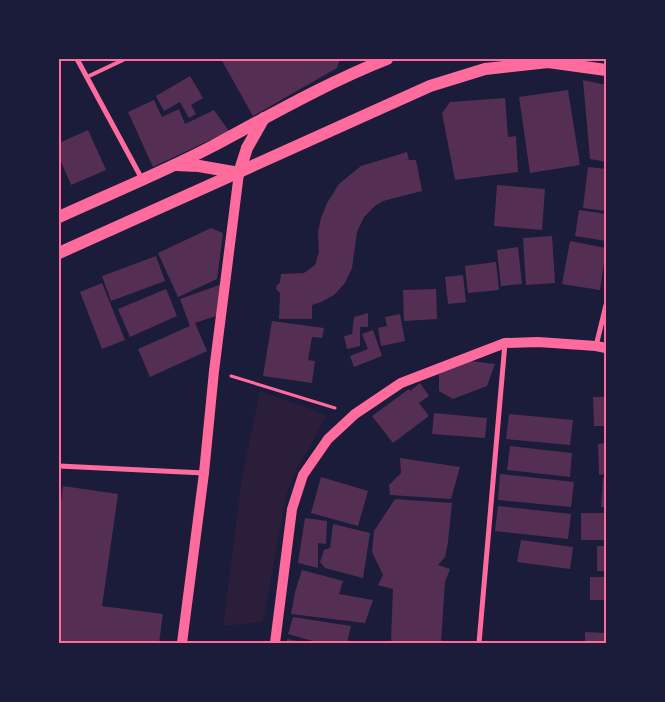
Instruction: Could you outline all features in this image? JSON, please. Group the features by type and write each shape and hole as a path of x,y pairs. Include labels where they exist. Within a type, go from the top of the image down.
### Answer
{"main road":[{"path":"59,217 209,148 361,63 387,59"},
{"path":"59,253 430,86 485,69 548,62 606,70"},
{"path":"182,643 239,173 247,148 265,118"},
{"path":"173,165 199,166 239,173"},
{"path":"275,643 292,509 303,475 328,439 355,414 401,383 505,343 538,342 601,347"}],"street":[{"path":"77,59 142,179"},
{"path":"601,347 606,304"},
{"path":"479,643 505,343"},
{"path":"59,466 204,474"}],"lane":[{"path":"87,77 125,59"}],"path":[{"path":"214,370 355,414"}],"shaded area":[{"path":"260,391 327,415 295,473 287,492 263,622 223,626 242,478"}],"building":[{"path":"221,59 340,59 337,68 253,116"},
{"path":"190,76 203,98 191,105 196,114 189,118 180,102 164,111 156,96"},
{"path":"583,80 606,85 606,162 590,159"},
{"path":"568,90 580,165 530,173 519,97"},
{"path":"505,98 508,137 516,136 518,172 455,180 442,113 450,102"},
{"path":"154,100 162,117 179,109 185,124 214,110 229,131 153,167 128,112"},
{"path":"88,130 106,170 71,185 59,157 59,143"},
{"path":"407,152 409,160 416,160 422,191 383,201 364,217 357,232 352,268 345,283 334,295 312,305 312,319 279,319 280,293 276,289 280,283 281,274 304,273 315,265 319,252 318,232 321,218 327,203 339,184 361,166"},
{"path":"588,167 606,169 606,211 583,208"},
{"path":"497,185 545,189 542,230 494,226"},
{"path":"579,210 606,214 606,241 575,236"},
{"path":"211,228 223,233 217,279 178,297 158,253"},
{"path":"552,236 555,283 526,285 523,238"},
{"path":"570,241 606,248 600,290 562,284"},
{"path":"518,247 522,284 501,286 497,250"},
{"path":"156,256 165,281 111,301 102,276"},
{"path":"496,262 499,290 468,293 465,266"},
{"path":"463,275 466,302 448,304 445,277"},
{"path":"102,283 125,340 102,349 80,292"},
{"path":"222,284 219,315 195,323 207,351 150,377 138,349 190,326 180,299"},
{"path":"166,289 177,316 130,337 118,309"},
{"path":"436,289 437,319 404,321 403,290"},
{"path":"368,313 368,327 360,327 360,346 347,349 344,336 352,334 354,317"},
{"path":"400,314 405,341 381,346 378,328 387,326 385,317"},
{"path":"272,321 324,328 322,338 312,337 308,360 315,361 312,383 263,376"},
{"path":"373,330 382,356 354,367 350,356 368,349 362,334"},
{"path":"462,360 495,364 487,386 453,399 439,391 439,374"},
{"path":"420,383 429,396 419,403 429,416 393,443 372,416"},
{"path":"593,397 606,397 606,426 594,426"},
{"path":"434,413 487,418 485,438 432,434"},
{"path":"509,414 573,420 570,445 506,439"},
{"path":"606,443 606,474 599,475 598,444"},
{"path":"510,446 572,453 570,477 507,470"},
{"path":"400,458 460,467 451,499 390,495 389,485 401,473"},
{"path":"500,474 574,482 571,507 498,500"},
{"path":"321,477 368,491 358,526 311,513"},
{"path":"603,478 606,478 606,507 601,507"},
{"path":"63,486 118,494 102,606 163,614 159,643 59,643 59,517"},
{"path":"395,499 452,503 445,557 438,565 450,569 445,582 441,643 393,643 391,640 393,589 378,585 383,575 372,552 374,531"},
{"path":"498,506 571,514 568,539 495,531"},
{"path":"581,513 606,513 606,540 581,540"},
{"path":"305,518 327,521 326,544 318,543 318,568 298,563"},
{"path":"333,524 370,533 363,578 325,568 320,562 324,550 330,548"},
{"path":"521,540 573,547 570,569 517,562"},
{"path":"597,546 606,546 606,571 597,571"},
{"path":"302,570 343,581 339,594 373,600 365,623 291,614"},
{"path":"590,577 606,577 606,600 590,600"},
{"path":"604,603 606,603 606,627 604,627"},
{"path":"293,617 351,626 347,643 320,643 288,634"},
{"path":"585,632 606,633 606,643 585,643"},
{"path":"287,639 303,642 303,643 287,643"}]}
